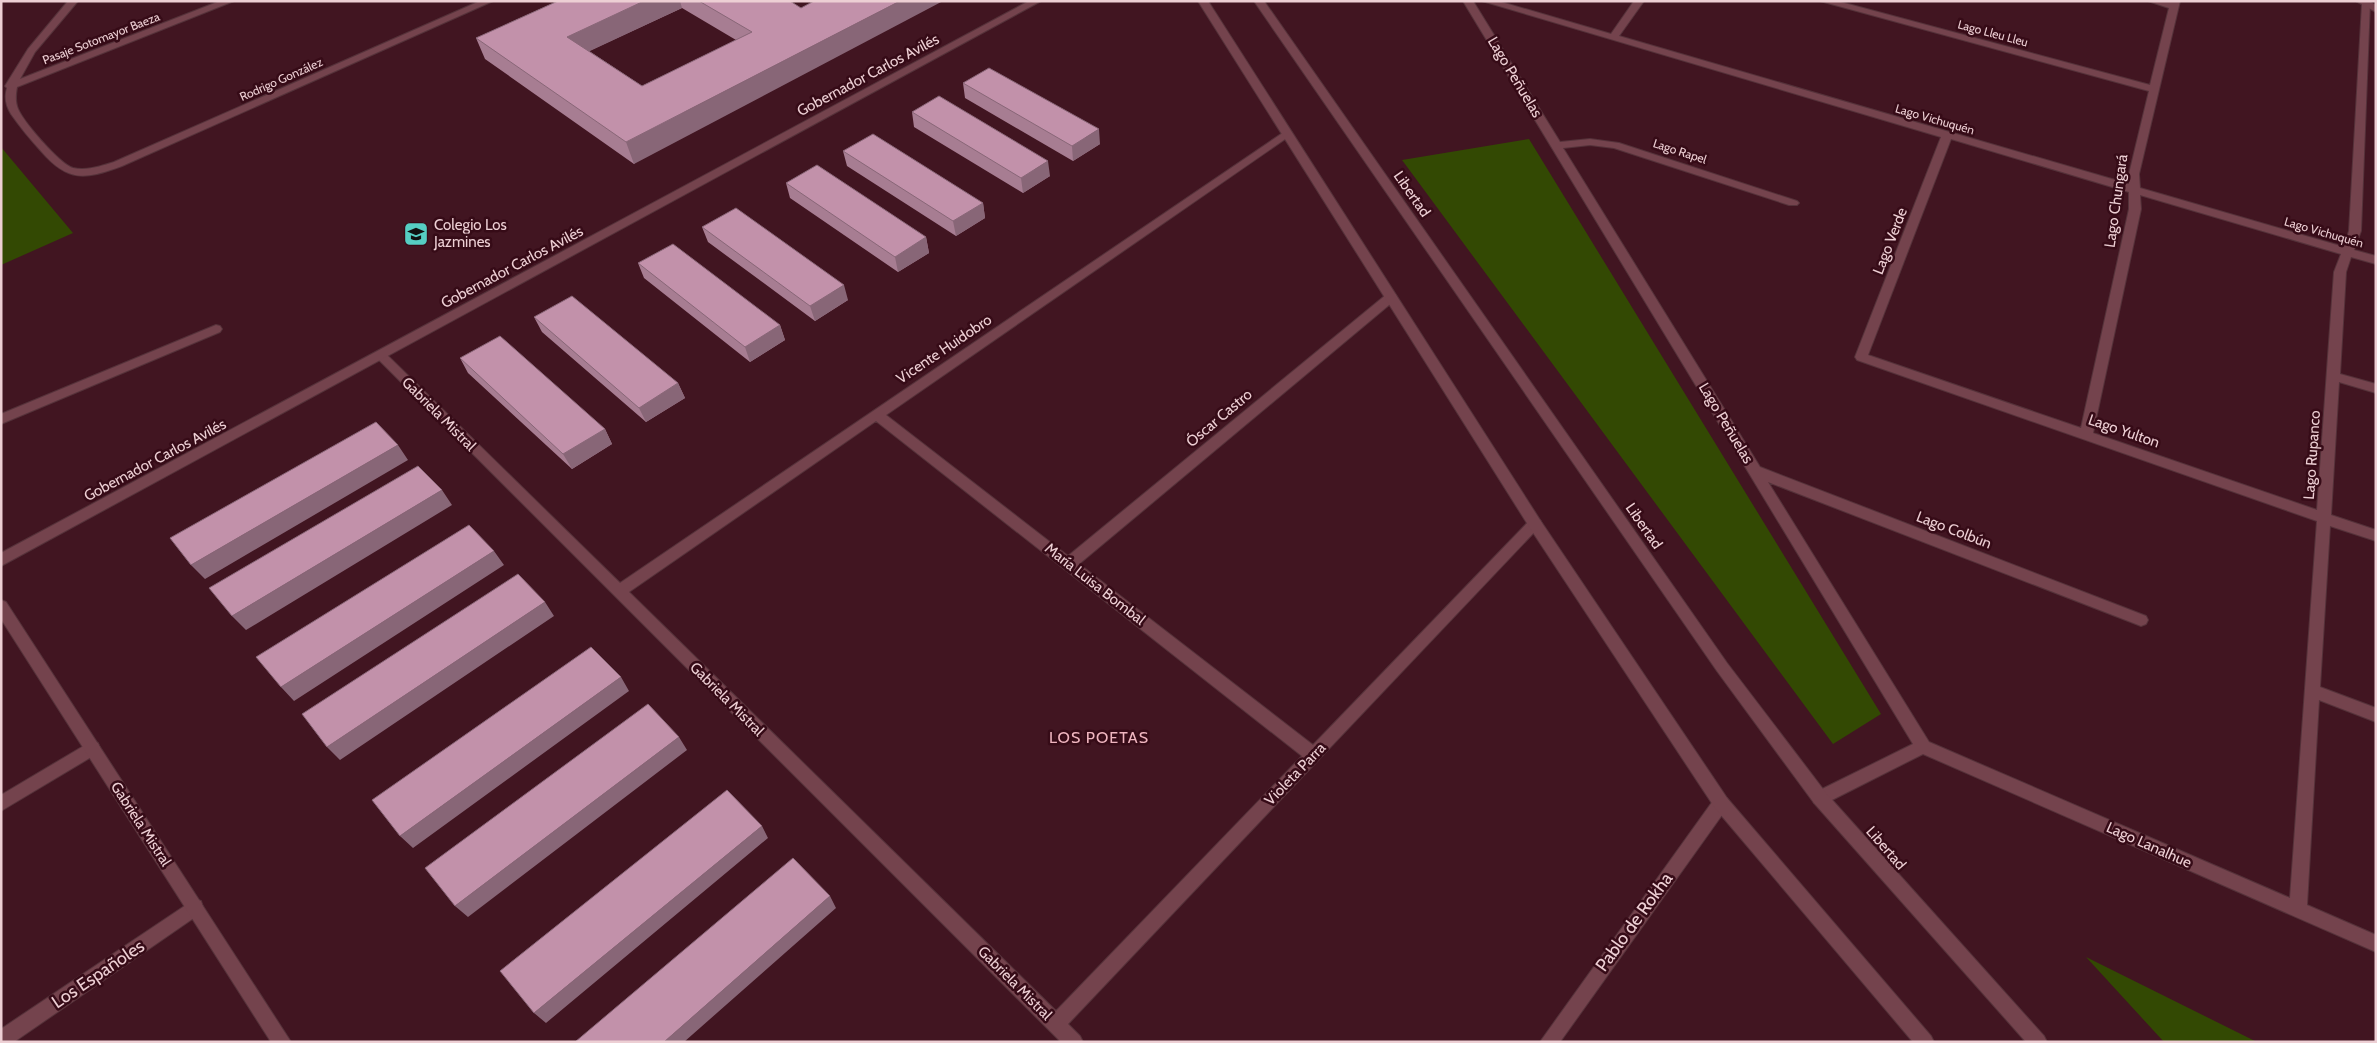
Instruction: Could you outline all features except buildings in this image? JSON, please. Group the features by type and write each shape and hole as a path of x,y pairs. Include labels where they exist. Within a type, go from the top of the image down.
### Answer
{"street":[{"path":"10,86 16,71 73,1"},
{"name":"Pasaje Sotomayor Baeza","path":"10,86 228,1"},
{"name":"Rodrigo González","path":"10,86 9,97 12,107 58,164 63,168 82,172 100,170 118,164 488,1"},
{"name":"Gobernador Carlos Avilés","path":"1,560 1036,1"},
{"path":"1203,1 1534,524 1721,803 1924,1042"},
{"name":"Libertad","path":"1259,1 1722,667 1820,798 2038,1042"},
{"name":"Lago Peñuelas","path":"1468,1 1923,746"},
{"name":"Lago Vichuquén","path":"1487,1 2376,260"},
{"path":"1613,38 1639,1"},
{"name":"Lago Lleu Lleu","path":"1825,1 2154,89"},
{"path":"2153,1 2174,4"},
{"name":"Lago Chungará","path":"2086,436 2135,210 2134,174 2174,4"},
{"name":"Lago Rupanco","path":"2298,910 2340,272 2355,231 2368,5"},
{"name":"Vicente Huidobro","path":"618,592 1287,133"},
{"name":"Lago Verde","path":"1861,357 1947,135"},
{"name":"Lago Rapel","path":"1557,146 1596,142 1615,144 1793,203"},
{"name":"Óscar Castro","path":"1069,564 1391,297"},
{"path":"1,419 216,329"},
{"name":"Gabriela Mistral","path":"380,356 1074,1042"},
{"name":"Lago Yulton","path":"1861,357 2376,536"},
{"path":"2333,376 2376,389"},
{"name":"María Luisa Bombal","path":"877,415 1313,755"},
{"name":"Lago Colbún","path":"1755,471 2141,620"},
{"name":"Violeta Parra","path":"1056,1024 1534,524"},
{"name":"Gabriela Mistral","path":"1,606 282,1042"},
{"path":"2312,690 2376,715"},
{"path":"1820,798 1923,746"},
{"name":"Lago Lanalhue","path":"1923,746 2376,944"},
{"path":"1,804 92,748"},
{"name":"Pablo de Rokha","path":"1549,1042 1721,803"},
{"name":"Los Españoles","path":"1,1040 195,907"}],"green space":[{"path":"1529,139 1881,714 1833,744 1402,160"},
{"path":"1,147 73,233 1,265"},
{"path":"2086,957 2257,1042 2164,1042"}],"place":[{"name":"Colegio Los Jazmines","path":"416,234"}],"district":[{"name":"LOS POETAS","path":"1099,737"}]}
